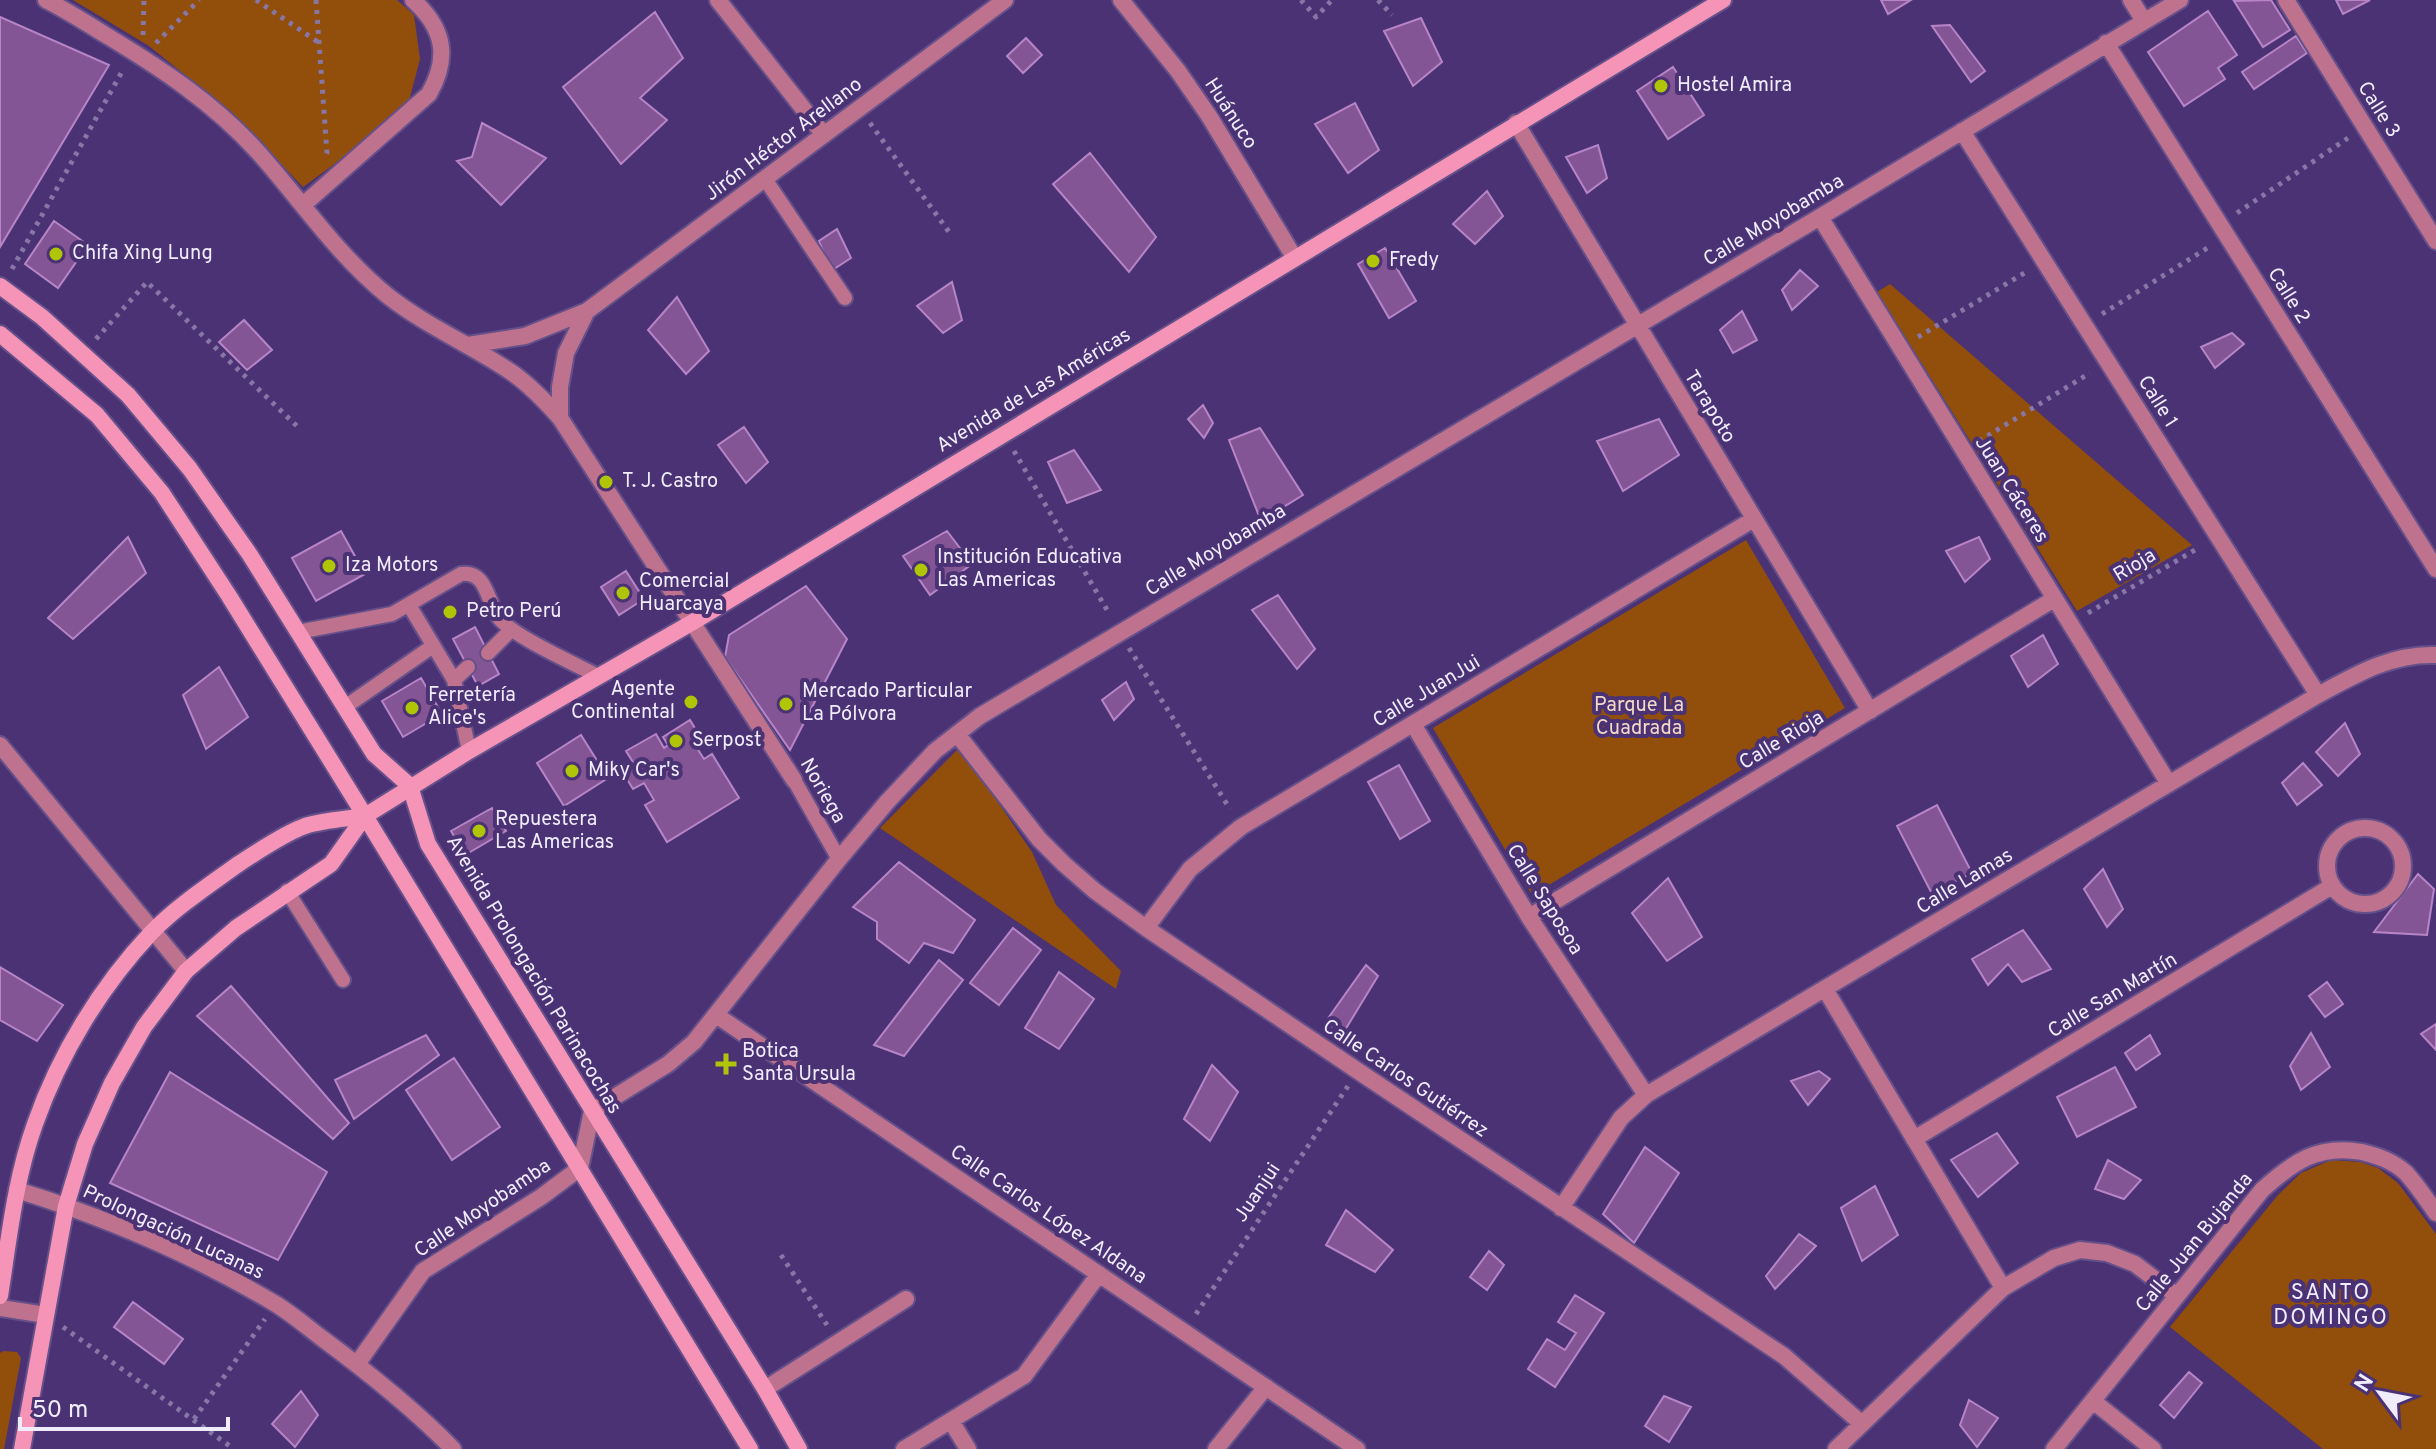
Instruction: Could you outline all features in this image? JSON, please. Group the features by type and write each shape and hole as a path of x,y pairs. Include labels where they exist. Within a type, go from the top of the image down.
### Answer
{"street":[{"name":"Noriega","path":"46,0 159,67 213,108 256,150 345,255 386,295 422,321 468,345 534,390 560,418 794,780"},
{"path":"303,205 429,94 435,84 441,68 441,44 426,12 413,0"},
{"path":"718,0 824,135"},
{"name":"Jirón Héctor Arellano","path":"468,345 525,336 587,311 1005,0"},
{"name":"Huánuco","path":"1121,0 1178,71 1209,116 1294,257"},
{"name":"Avenida de Las Américas","path":"22,1449 66,1206 85,1144 112,1083 144,1027 186,971 236,928 331,864 365,816 469,751 693,622 1723,0"},
{"path":"2131,0 2144,21"},
{"name":"Calle Moyobamba","path":"357,1364 423,1271 541,1197 580,1168 592,1111 681,1054 716,1015 839,859 912,775 957,734 1005,700 2180,0"},
{"name":"Calle 3","path":"2286,0 2436,241"},
{"name":"Calle 2","path":"2106,43 2436,569"},
{"name":"Tarapoto","path":"1516,123 1870,711"},
{"name":"Calle 1","path":"1962,131 2318,695"},
{"name":"Juan Cáceres","path":"1820,217 2169,784"},
{"path":"1,286 42,317 128,395 190,469 250,555 374,754 410,786"},
{"name":"Jirón Héctor Arellano","path":"560,418 560,387 566,353 587,311"},
{"path":"0,334 97,415 162,493 365,816 750,1449"},
{"name":"Calle JuanJui","path":"1146,928 1190,869 1241,827 1754,519"},
{"name":"Calle Rioja","path":"1529,917 2054,599"},
{"name":"Calle Lamas","path":"1561,1208 1621,1118 1646,1095 2318,695 2383,662 2407,656 2436,655"},
{"name":"Calle Saposoa","path":"1413,724 1529,917 1646,1095"},
{"name":"Calle Carlos Gutiérrez","path":"957,734 1047,847 1095,891 1784,1356 1861,1423"},
{"path":"3,757 186,971"},
{"name":"Avenida Prolongación Parinacochas","path":"410,786 428,844 799,1449"},
{"name":"Avenida de Las Américas","path":"0,1296 17,1190 34,1125 57,1071 118,973 152,932 204,888 253,855 305,826 365,816"},
{"path":"2374,828 2386,833 2395,842 2404,865 2402,878 2387,898 2363,905 2340,896 2332,886 2327,874 2327,861 2338,839 2349,831 2374,828"},
{"name":"Calle San Martín","path":"1914,1139 2332,886"},
{"path":"1825,989 2003,1288"},
{"name":"Calle Carlos López Aldana","path":"716,1015 1357,1449"},
{"name":"Calle Juan Bujanda","path":"2054,1449 2262,1190 2287,1167 2313,1153 2344,1149 2381,1156 2406,1174 2436,1213"},
{"name":"Prolongación Lucanas","path":"17,1190 66,1206 205,1267 275,1304 421,1416 453,1449"},
{"path":"1836,1449 2003,1288 2054,1258 2080,1250 2107,1253 2135,1264 2177,1296"},
{"path":"904,1449 1024,1376 1099,1274"},
{"path":"765,1389 906,1299"},
{"path":"0,1308 46,1315"},
{"path":"1216,1449 1266,1387"},
{"path":"2093,1401 2153,1449"},
{"path":"951,1421 968,1449"}],"lane":[{"path":"765,179 845,298"},
{"path":"298,632 392,614 461,574 470,573 480,578 499,617 511,630 598,676"},
{"path":"409,605 454,680 469,751"},
{"path":"488,653 511,630"},
{"path":"345,707 433,646"},
{"path":"454,680 468,667"},
{"name":"Noriega","path":"794,780 839,859"},
{"path":"287,891 343,980"}],"path":[{"path":"138,54 144,0"},
{"path":"1,286 138,54 199,0"},
{"path":"256,0 319,42"},
{"path":"316,0 327,153 321,166"},
{"path":"1301,0 1316,17 1332,0"},
{"path":"1378,0 1392,15"},
{"path":"860,108 949,232"},
{"path":"2084,325 2224,230 2365,126"},
{"path":"1900,347 2044,261"},
{"path":"83,353 147,282 301,430"},
{"path":"1963,451 2108,362"},
{"name":"Rioja","path":"2070,624 2218,536"},
{"name":"Juanjui","path":"1185,1332 1358,1071"},
{"path":"781,1255 839,1342"},
{"path":"194,1419 275,1304"},
{"path":"46,1315 234,1449"}],"green space":[{"path":"73,0 397,0 414,15 420,59 409,101 366,141 303,187 230,111 149,46"},
{"path":"1890,284 2192,545 2077,611 1877,292"},
{"name":"Parque La Cuadrada","path":"1746,540 1845,708 1532,895 1433,728"},
{"path":"960,747 1032,852 1056,905 1121,971 1116,989 880,828"},
{"path":"2331,1160 2360,1162 2378,1168 2398,1183 2436,1234 2436,1449 2323,1449 2170,1327 2278,1195 2301,1173"},
{"path":"17,1352 21,1358 4,1449 0,1449 0,1353"}],"building":[{"path":"1881,0 1911,0 1888,14"},
{"path":"2271,0 2290,30 2263,47 2234,1"},
{"path":"2336,0 2370,0 2343,14"},
{"path":"2208,11 2237,55 2218,68 2225,79 2184,106 2148,52"},
{"path":"655,12 683,58 640,98 667,120 621,164 563,87"},
{"path":"0,17 109,65 0,247"},
{"path":"1421,18 1442,62 1413,86 1384,31"},
{"path":"1950,25 1985,71 1971,82 1932,26"},
{"path":"2296,36 2307,53 2254,89 2242,72"},
{"path":"1026,38 1042,55 1023,73 1007,56"},
{"path":"1673,67 1704,115 1668,139 1637,91"},
{"path":"1355,103 1379,150 1348,173 1315,124"},
{"path":"482,123 546,158 501,205 457,161 472,157"},
{"path":"1598,145 1607,178 1587,193 1566,157"},
{"path":"1090,153 1156,237 1129,272 1053,184"},
{"path":"1487,191 1503,216 1475,244 1453,224"},
{"name":"Chifa Xing Lung","path":"54,221 88,245 58,288 25,264"},
{"path":"837,229 851,258 831,271 819,241"},
{"path":"1385,248 1416,301 1389,318 1358,264"},
{"path":"1800,270 1818,286 1792,310 1782,290"},
{"path":"952,282 962,320 943,333 917,306"},
{"path":"677,297 709,351 686,374 648,330"},
{"path":"1742,311 1757,340 1733,353 1720,330"},
{"path":"244,320 272,350 247,370 219,342"},
{"path":"2232,333 2244,344 2215,368 2201,347"},
{"path":"1203,405 1213,423 1204,438 1188,419"},
{"path":"1659,419 1679,455 1623,491 1597,441"},
{"path":"744,427 768,462 746,483 718,445"},
{"path":"1260,428 1303,495 1261,521 1229,440"},
{"path":"1074,450 1101,490 1067,503 1048,462"},
{"name":"Iza Motors","path":"341,531 365,574 316,601 292,558"},
{"path":"947,531 972,564 930,595 903,556"},
{"path":"128,537 146,573 73,639 48,618"},
{"path":"1979,537 1990,559 1965,582 1946,551"},
{"name":"Comercial Huarcaya","path":"626,571 644,599 619,615 601,587"},
{"name":"Mercado Particular La Pólvora","path":"806,586 847,639 790,750 725,657 729,635"},
{"path":"1278,595 1315,649 1297,669 1252,610"},
{"path":"475,627 499,674 478,686 453,639"},
{"path":"2043,635 2058,664 2028,687 2011,656"},
{"path":"219,667 248,717 206,749 183,695"},
{"name":"Ferretería Alice's","path":"421,678 442,714 403,737 382,701"},
{"path":"1126,682 1134,699 1114,720 1102,700"},
{"path":"690,720 704,743 697,748 704,759 712,754 739,798 667,842 645,805 654,800 644,783 633,789 624,774 636,767 626,751 656,734 664,748 668,745 663,737"},
{"path":"2345,723 2360,754 2338,776 2316,752"},
{"name":"Miky Car's","path":"581,735 608,778 564,806 537,763"},
{"path":"2303,763 2322,785 2297,805 2282,783"},
{"path":"1399,765 1430,821 1400,839 1368,782"},
{"path":"1937,805 1972,873 1932,894 1897,826"},
{"name":"Repuestera Las Americas","path":"492,808 506,831 465,855 451,831"},
{"path":"899,862 975,920 953,953 924,943 909,963 877,939 877,922 853,907"},
{"path":"2103,869 2123,909 2107,927 2084,889"},
{"path":"2418,874 2434,889 2427,935 2374,932"},
{"path":"1668,878 1702,937 1667,961 1632,913"},
{"path":"1013,928 1041,950 999,1005 970,983"},
{"path":"2023,930 2051,969 2022,982 2008,964 1988,985 1972,959"},
{"path":"939,960 963,980 904,1056 874,1045"},
{"path":"1366,965 1378,976 1342,1035 1324,1024"},
{"path":"0,967 63,1005 37,1041 0,1020"},
{"path":"1059,972 1094,999 1059,1049 1025,1028"},
{"path":"2327,982 2343,1004 2325,1017 2309,996"},
{"path":"231,986 349,1123 333,1139 197,1016"},
{"path":"2436,1024 2436,1050 2421,1034"},
{"path":"2311,1033 2330,1067 2301,1090 2290,1066"},
{"path":"426,1035 439,1055 354,1119 335,1080"},
{"path":"2150,1035 2160,1054 2136,1070 2125,1053"},
{"path":"454,1058 500,1127 452,1160 406,1090"},
{"path":"1212,1065 1238,1092 1210,1141 1184,1119"},
{"path":"2115,1067 2136,1107 2077,1137 2057,1097"},
{"path":"1819,1071 1830,1079 1808,1105 1791,1081"},
{"path":"170,1072 327,1172 278,1260 110,1183"},
{"path":"1997,1133 2018,1163 1978,1197 1951,1160"},
{"path":"1645,1147 1679,1173 1634,1243 1603,1214"},
{"path":"2108,1160 2141,1180 2124,1199 2095,1189"},
{"path":"1875,1186 1898,1235 1862,1261 1841,1208"},
{"path":"1346,1210 1393,1250 1375,1272 1326,1245"},
{"path":"1799,1234 1816,1246 1775,1289 1766,1276"},
{"path":"1489,1251 1504,1265 1487,1290 1470,1277"},
{"path":"1575,1295 1604,1313 1555,1387 1528,1369 1547,1339 1565,1350 1576,1333 1558,1322"},
{"path":"133,1302 183,1339 164,1364 114,1327"},
{"path":"2189,1372 2202,1383 2174,1418 2160,1405"},
{"path":"301,1391 318,1415 295,1447 272,1424"},
{"path":"1664,1396 1691,1407 1669,1442 1645,1426"},
{"path":"1969,1400 1998,1418 1977,1447 1960,1425"}],"place":[{"name":"Hostel Amira","path":"1661,86"},
{"name":"Chifa Xing Lung","path":"56,254"},
{"name":"Fredy","path":"1373,261"},
{"name":"T. J. Castro","path":"606,482"},
{"name":"Iza Motors","path":"329,566"},
{"name":"Institución Educativa Las Americas","path":"921,570"},
{"name":"Comercial Huarcaya","path":"623,593"},
{"name":"Petro Perú","path":"450,612"},
{"name":"Agente Continental","path":"691,702"},
{"name":"Mercado Particular La Pólvora","path":"786,704"},
{"name":"Ferretería Alice's","path":"412,708"},
{"name":"Serpost","path":"676,741"},
{"name":"Miky Car's","path":"572,771"},
{"name":"Repuestera Las Americas","path":"479,831"},
{"name":"Botica Santa Ursula","path":"726,1064"}],"district":[{"name":"SANTO DOMINGO","path":"2331,1306"}]}
